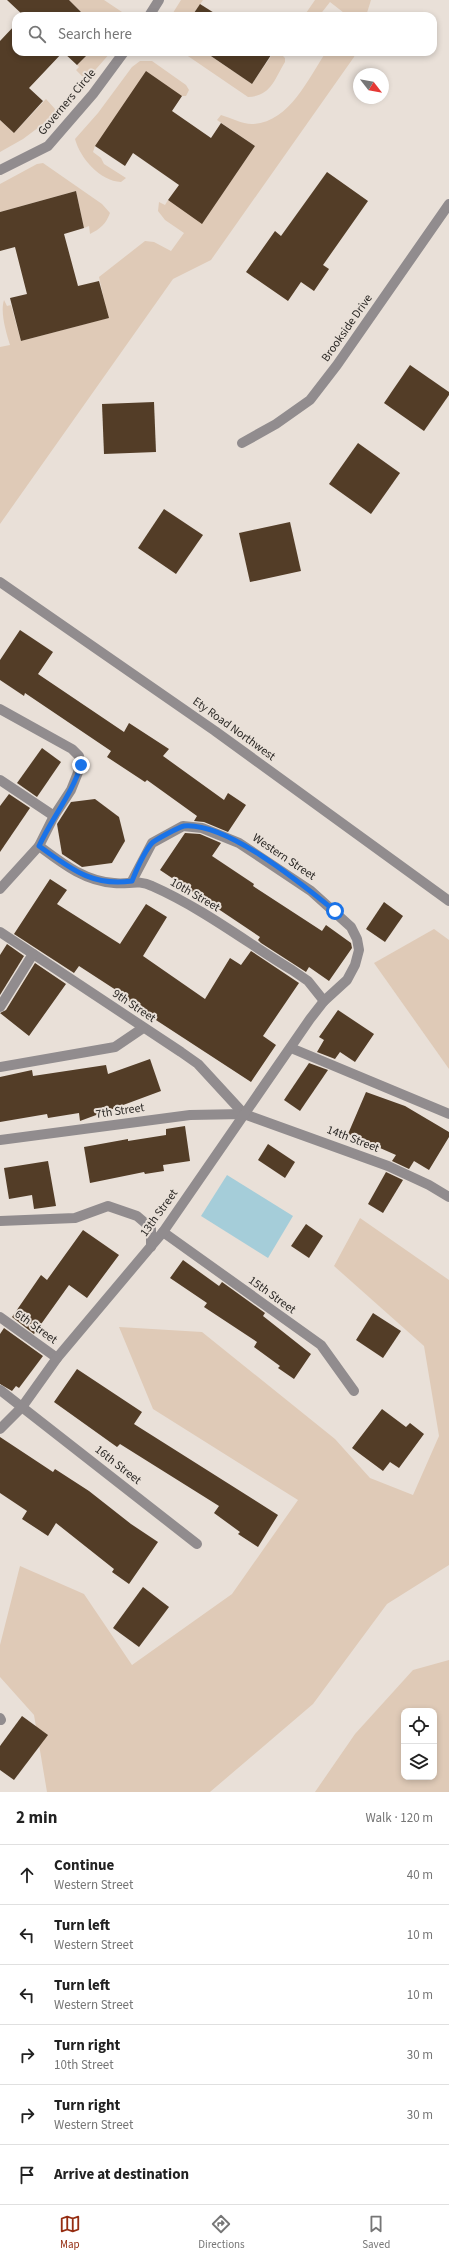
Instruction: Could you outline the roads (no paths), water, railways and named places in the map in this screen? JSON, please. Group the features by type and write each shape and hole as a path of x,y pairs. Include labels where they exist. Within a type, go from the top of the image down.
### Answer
{"street":[{"path":"152,12 159,0"},
{"name":"Governers Circle","path":"0,170 48,146 92,94 121,56"},
{"name":"Brookside Drive","path":"242,443 276,424 310,400 337,365 449,204"},
{"name":"Ety Road Northwest","path":"0,582 215,731 449,901"},
{"path":"0,710 72,749 79,756 81,765 78,775 54,816 39,846 0,889"},
{"path":"0,780 54,816"},
{"name":"Western Street","path":"132,881 152,843 183,826 202,828 221,835 261,856 311,891 335,911 351,927 357,939 359,950 355,964 346,980 324,1000"},
{"name":"10th Street","path":"39,846 73,871 95,880 115,884 132,881 150,884 174,896 308,981 324,1000"},
{"name":"9th Street","path":"0,932 198,1064 244,1114"},
{"path":"0,1007 33,954"},
{"name":"13th Street","path":"0,1429 22,1407 57,1358 163,1232 324,1000"},
{"path":"0,1067 116,1047 143,1028"},
{"path":"291,1048 449,1114"},
{"name":"7th Street","path":"0,1140 190,1115 244,1114"},
{"name":"14th Street","path":"244,1114 388,1166 429,1185 449,1197"},
{"path":"0,1221 75,1218 108,1206 137,1216 151,1228 151,1247"},
{"name":"15th Street","path":"163,1232 321,1345 354,1391"},
{"name":"6th Street","path":"0,1317 57,1358"},
{"name":"16th Street","path":"0,1390 197,1544"}],"water":[{"path":"227,1175 293,1216 268,1258 201,1216"}]}
